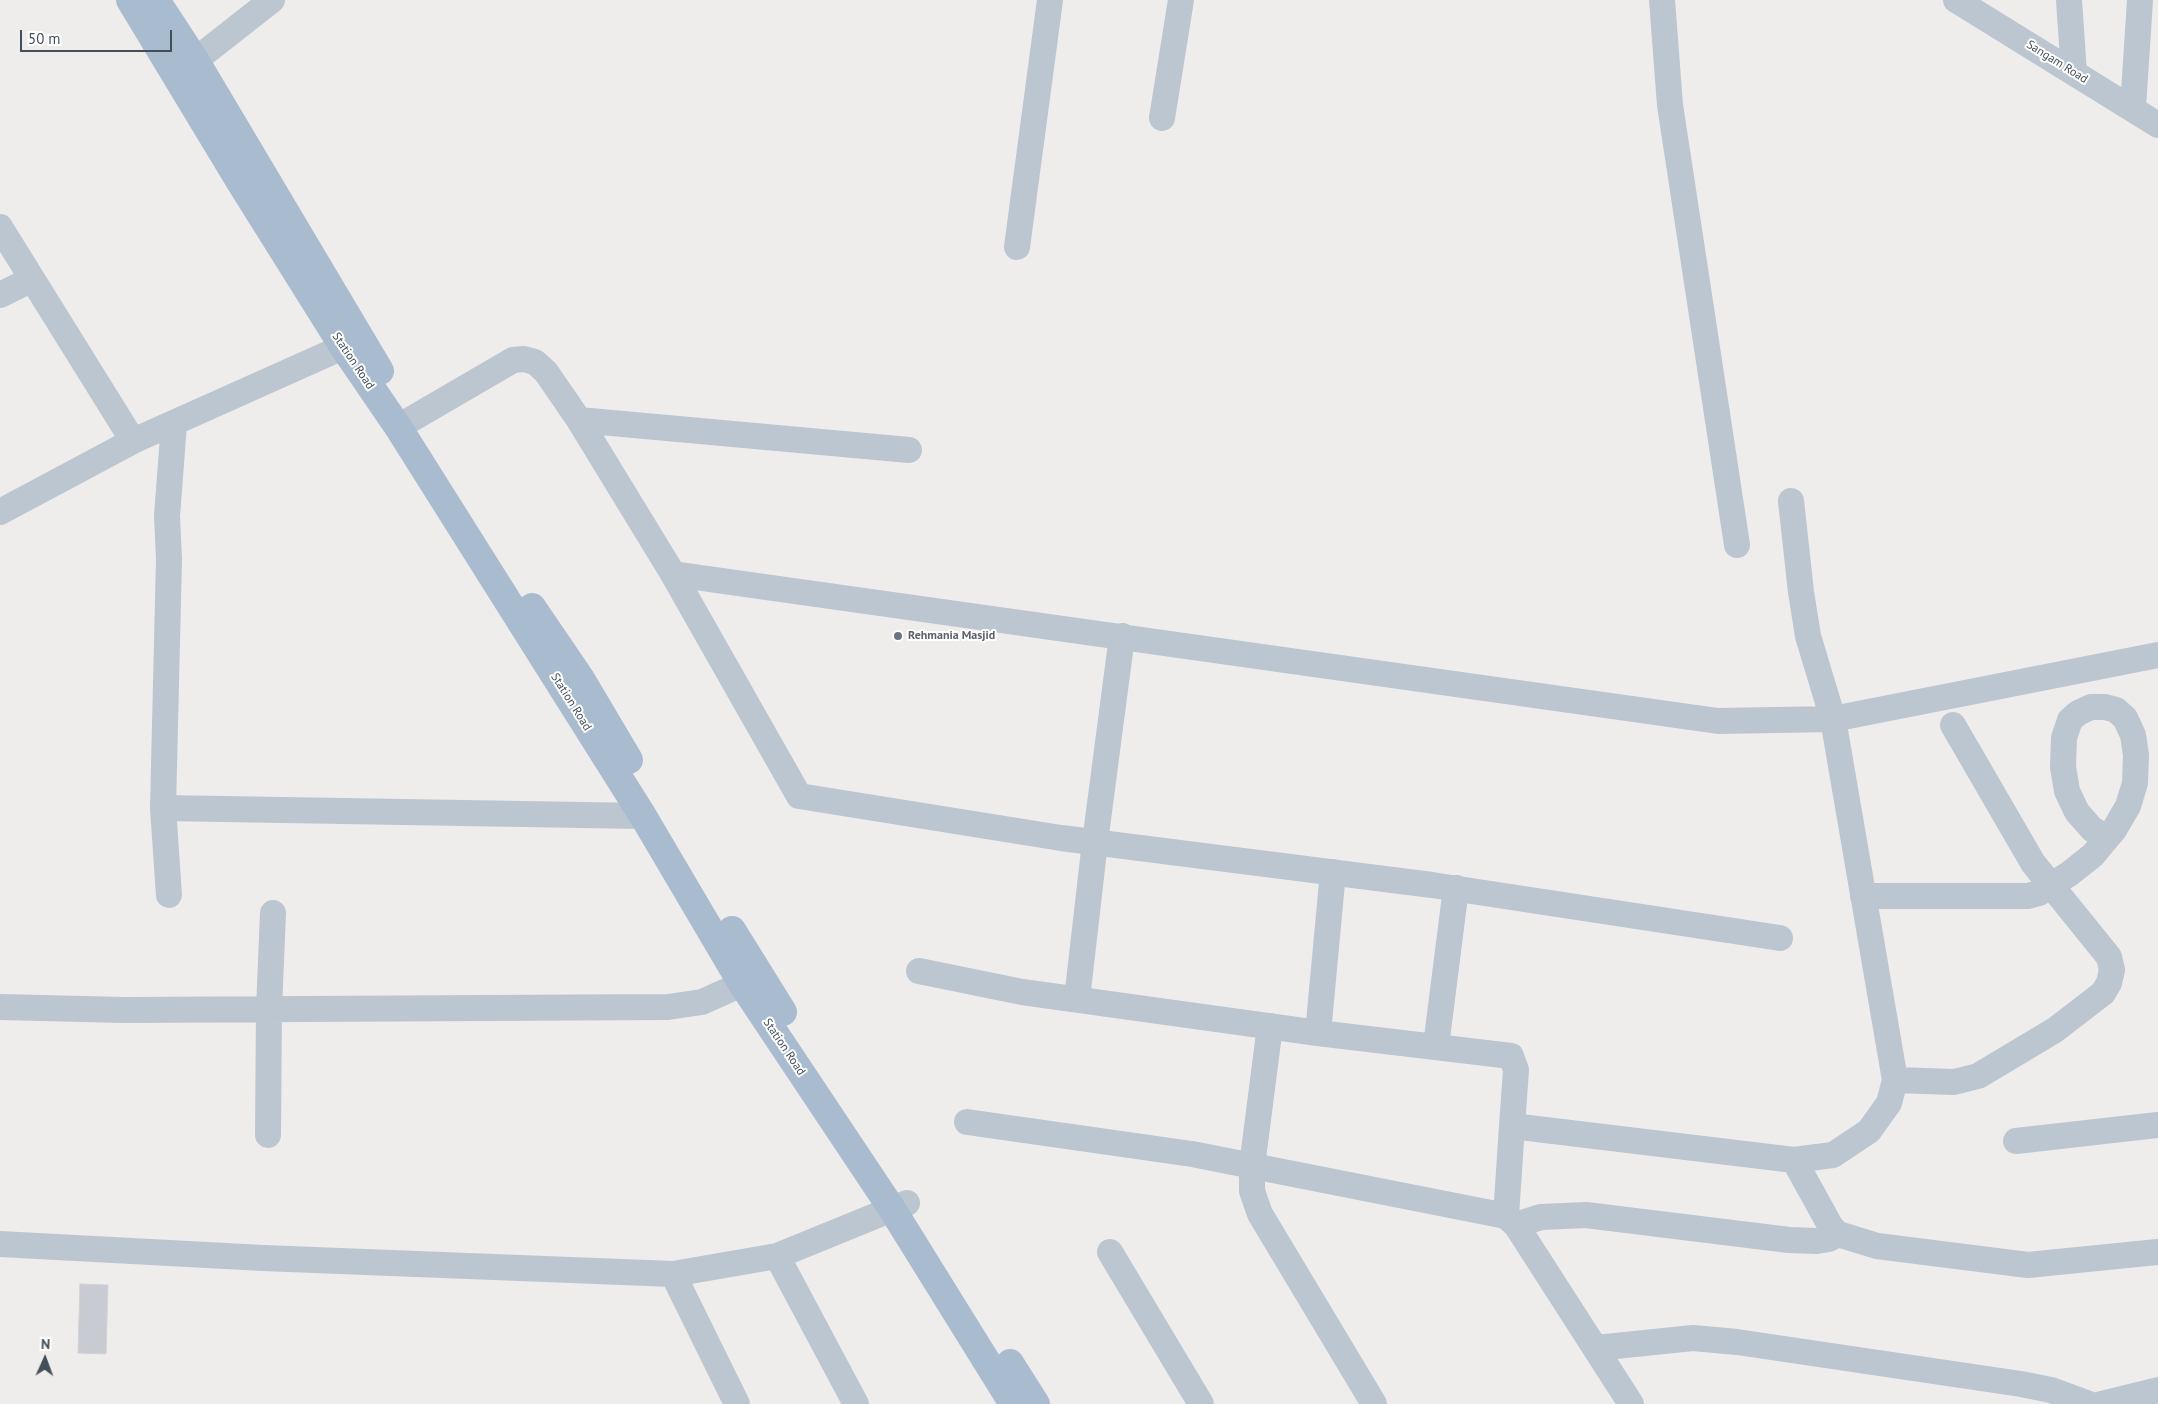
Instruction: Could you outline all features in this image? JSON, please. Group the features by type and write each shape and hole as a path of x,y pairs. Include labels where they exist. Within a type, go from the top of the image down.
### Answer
{"main road":[{"name":"Station Road","path":"130,0 186,68"},
{"name":"Station Road","path":"156,0 240,182 352,343 403,423 643,816 742,984 1036,1404"},
{"name":"Station Road","path":"403,423 483,534 581,679 671,832 899,1206 1013,1404"}],"street":[{"path":"186,68 272,0"},
{"path":"1017,247 1050,0"},
{"path":"1162,118 1181,0"},
{"path":"1662,0 1670,105 1737,545"},
{"name":"Sangam Road","path":"1956,0 1993,12 2074,73 2133,108 2158,126"},
{"path":"2069,0 2074,73"},
{"path":"2133,108 2140,0"},
{"path":"0,227 133,441"},
{"path":"0,295 32,279"},
{"path":"0,512 133,441 352,343"},
{"path":"403,423 513,360 524,359 535,362 546,372 579,420 673,574 799,796 1095,842 1456,888 1780,938"},
{"path":"579,420 909,450"},
{"path":"168,895 164,808 169,559 167,516 174,424"},
{"path":"1512,1126 1794,1160 1833,1156 1868,1131 1889,1104 1895,1080 1833,718 1808,636 1791,501"},
{"path":"673,574 1718,721 1833,718 2158,655"},
{"path":"1078,999 1095,842 1122,636"},
{"path":"1895,1080 1954,1082 1978,1076 2055,1030 2103,993 2109,983 2112,970 2109,958 2033,863 1953,725"},
{"path":"164,808 643,816"},
{"path":"1863,896 2017,898 2039,893 2093,855 2107,838"},
{"path":"1318,1033 1333,872"},
{"path":"1436,1046 1456,888"},
{"path":"268,1135 269,1009 273,913"},
{"path":"919,972 1022,992 1318,1033 1510,1056 1516,1070 1512,1126 1511,1220 1631,1404"},
{"path":"0,1007 124,1010 668,1006 702,1002 742,984"},
{"path":"1270,1026 1252,1166 1252,1191 1260,1214 1374,1404"},
{"path":"967,1122 1192,1154 1511,1220 1586,1215 1789,1240 1817,1241 1829,1239 1838,1234"},
{"path":"2016,1141 2158,1125"},
{"path":"1794,1160 1831,1227 1838,1234 1877,1246 2028,1265 2158,1252"},
{"path":"0,1244 263,1258 673,1274 777,1256 899,1206"},
{"path":"1110,1252 1201,1404"},
{"path":"777,1256 856,1404"},
{"path":"673,1274 736,1404"},
{"path":"1596,1348 1693,1338 1737,1342 2021,1384 2051,1390 2089,1404"},
{"path":"2101,1404 2158,1390"}],"building":[{"path":"80,1284 108,1285 106,1354 78,1353"}],"place":[{"name":"Rehmania Masjid","path":"898,636"}]}
